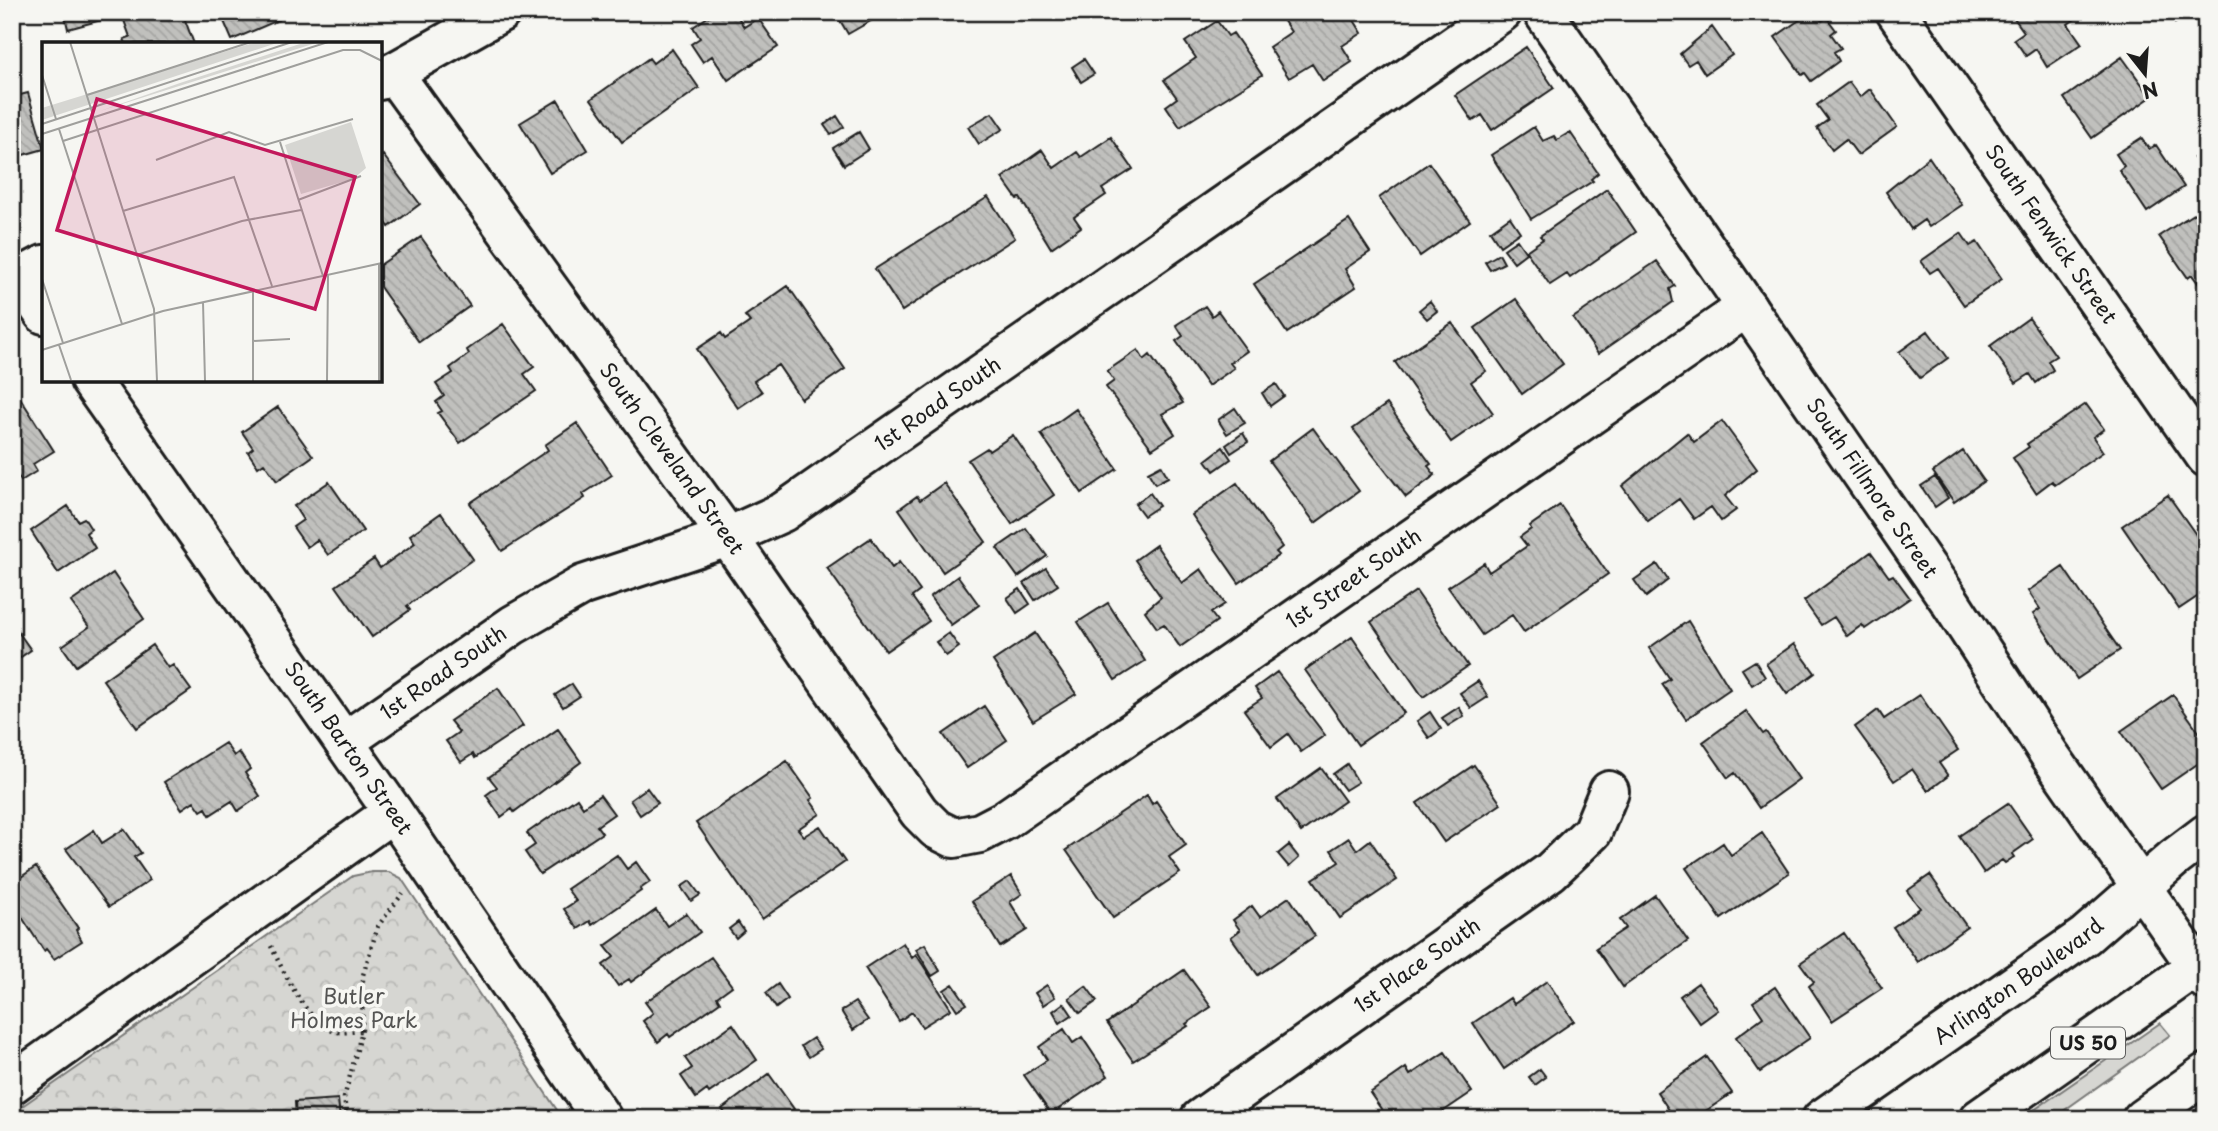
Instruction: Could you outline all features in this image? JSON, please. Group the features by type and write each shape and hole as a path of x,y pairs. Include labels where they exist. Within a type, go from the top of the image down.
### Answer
{"main road":[{"path":"387,77 501,12"},
{"name":"1st Road South","path":"344,741 513,625 583,586 728,537 783,512 1502,12"},
{"name":"South Fillmore Street","path":"1543,12 2141,886 2203,969"},
{"name":"South Fenwick Street","path":"1896,12 2206,457"},
{"name":"South Cleveland Street","path":"387,77 728,537 919,812 936,829 954,838"},
{"path":"25,275 42,310"},
{"name":"1st Street South","path":"954,838 980,833 1005,820 1747,307"},
{"name":"South Barton Street","path":"91,382 344,741 602,1119"},
{"name":"1st Place South","path":"1200,1119 1550,872 1592,832 1609,792"},
{"path":"12,1084 393,812"},
{"name":"Arlington Boulevard","path":"1822,1119 2085,936 2141,886 2206,834"},
{"name":"US 50","path":"1979,1119 2203,969"},
{"path":"2142,1119 2206,1073"}],"path":[{"path":"347,1119 344,1098 362,1031 363,975 378,926 426,861"},
{"path":"254,912 286,978 310,1014 333,1031 362,1031"}],"green space":[{"name":"Butler Holmes Park","path":"389,872 401,878 563,1119 13,1119 15,1111 353,876"},
{"path":"2160,1023 2170,1035 2052,1119 2021,1119"}],"building":[{"path":"64,12 103,12 105,19 68,29"},
{"path":"121,12 182,12 193,42 125,42 124,39 130,37"},
{"path":"220,12 281,12 283,18 232,40"},
{"path":"715,12 735,12 744,27 758,18 778,47 728,80 712,56 703,62 691,44 700,38 693,27"},
{"path":"835,12 880,12 881,15 848,34"},
{"path":"1278,12 1349,12 1362,33 1342,46 1352,62 1323,81 1312,64 1289,78 1269,47 1291,32"},
{"path":"1811,12 1816,12 1822,21 1827,18 1836,30 1831,34 1841,48 1834,52 1839,61 1811,81 1805,73 1802,75 1775,37"},
{"path":"2017,12 2085,12 2068,24 2082,44 2047,67 2036,49 2026,56 2014,39 2024,32 2012,15"},
{"path":"2168,12 2191,12 2175,23"},
{"path":"1217,21 1228,36 1233,33 1262,75 1180,127 1166,106 1177,98 1164,80 1196,58 1185,42"},
{"path":"1712,27 1732,55 1705,74 1696,60 1688,65 1680,54"},
{"path":"1526,47 1554,88 1492,130 1482,115 1473,121 1455,95"},
{"path":"672,49 699,88 622,142 591,99 649,58 653,63"},
{"path":"2122,57 2151,97 2092,138 2064,98"},
{"path":"1084,59 1094,74 1081,82 1072,67"},
{"path":"1849,82 1860,97 1870,89 1897,127 1858,155 1846,139 1832,150 1817,128 1828,120 1817,105"},
{"path":"28,93 42,150 16,157 18,163 12,165 12,97"},
{"path":"558,100 588,150 550,173 520,123"},
{"path":"992,113 1003,129 979,144 968,127"},
{"path":"837,116 844,127 831,135 824,125"},
{"path":"1534,127 1543,141 1554,136 1557,140 1570,132 1598,173 1591,179 1593,181 1531,219 1491,155"},
{"path":"859,132 869,149 844,165 833,148"},
{"path":"1111,137 1133,169 1102,189 1106,195 1074,217 1081,227 1051,248 1020,198 1017,199 1002,178 1042,150 1054,168 1077,152 1081,157"},
{"path":"2141,138 2149,149 2156,145 2184,187 2147,212 2119,170 2124,166 2116,154"},
{"path":"2206,150 2206,173 2194,158"},
{"path":"382,156 420,204 389,227 385,221 382,223"},
{"path":"1929,157 1962,205 1929,227 1924,220 1911,229 1886,192"},
{"path":"1429,163 1470,221 1420,256 1379,198"},
{"path":"1607,189 1636,232 1570,278 1567,274 1550,285 1526,251 1543,239 1540,236"},
{"path":"988,197 1015,238 902,311 875,269"},
{"path":"2204,207 2206,284 2201,287 2192,275 2188,278 2159,236"},
{"path":"1510,217 1520,232 1500,246 1490,231"},
{"path":"1349,220 1370,252 1345,269 1356,287 1287,333 1254,284"},
{"path":"1961,233 1970,246 1977,242 2002,279 1964,305 1938,268 1930,273 1921,261"},
{"path":"421,237 470,306 419,342 382,290 382,264"},
{"path":"1517,240 1526,253 1514,262 1504,249"},
{"path":"1499,254 1504,263 1490,270 1485,262"},
{"path":"1657,261 1675,286 1670,289 1673,302 1598,354 1573,318"},
{"path":"788,286 845,369 801,399 778,365 754,381 762,392 738,408 697,349 721,333 725,339 750,322 745,316"},
{"path":"1516,299 1563,364 1522,394 1475,328"},
{"path":"1430,301 1437,311 1427,319 1419,310"},
{"path":"1205,306 1212,316 1218,311 1247,351 1230,363 1234,368 1208,386 1176,341 1183,336 1176,325"},
{"path":"2029,318 2056,356 2048,361 2053,370 2036,383 2030,374 2016,383 1990,346"},
{"path":"1452,323 1486,371 1471,382 1493,413 1451,442 1395,362"},
{"path":"503,324 534,367 524,374 536,391 460,443 438,413 442,411 436,402 444,396 436,384 453,373 450,368 469,354 467,350"},
{"path":"1928,331 1948,358 1920,378 1899,352"},
{"path":"1138,350 1144,360 1150,355 1183,403 1162,414 1175,434 1152,449 1106,387 1114,381 1107,371"},
{"path":"1276,384 1284,396 1270,406 1262,393"},
{"path":"19,396 54,451 33,464 37,471 21,481 12,467 12,400"},
{"path":"1387,404 1431,464 1428,466 1435,475 1406,497 1353,429"},
{"path":"2086,404 2104,429 2093,437 2103,452 2055,485 2052,481 2036,493 2013,458 2029,447 2027,444"},
{"path":"278,407 313,456 277,481 264,463 258,467 248,452 253,448 242,432"},
{"path":"1235,408 1245,423 1227,434 1218,420"},
{"path":"1076,409 1117,469 1082,493 1041,434"},
{"path":"1722,421 1757,469 1725,496 1736,510 1721,521 1711,507 1694,519 1679,499 1648,521 1622,486 1687,433 1694,442"},
{"path":"577,423 612,475 583,494 585,498 502,551 470,503 548,450 545,445"},
{"path":"1313,428 1359,491 1315,523 1269,461"},
{"path":"1243,433 1248,442 1231,453 1226,445"},
{"path":"1013,435 1054,495 1012,524 968,460 987,448 989,451"},
{"path":"1223,447 1231,459 1214,471 1206,460"},
{"path":"1963,451 1984,481 1954,502 1933,472"},
{"path":"1161,465 1168,477 1155,484 1148,472"},
{"path":"1935,477 1948,498 1935,507 1921,486"},
{"path":"329,482 363,531 328,555 317,540 307,547 293,527 303,520 294,506"},
{"path":"944,483 986,542 943,572 899,509 917,496 920,500"},
{"path":"1237,483 1282,547 1276,552 1279,555 1239,583 1192,515"},
{"path":"1150,493 1159,506 1144,516 1135,504"},
{"path":"2168,495 2206,549 2206,591 2179,609 2122,526"},
{"path":"1560,505 1608,574 1524,632 1512,615 1482,635 1448,587 1484,563 1489,572 1527,546 1520,537 1531,529 1530,526"},
{"path":"68,506 78,521 84,518 91,529 86,533 95,548 58,573 31,531"},
{"path":"441,513 473,559 407,606 410,610 372,637 336,586 374,559 380,568 415,543 410,535"},
{"path":"1026,528 1047,556 1018,577 997,548"},
{"path":"871,538 892,568 899,562 920,591 912,597 929,621 886,651 827,568"},
{"path":"1156,545 1182,583 1201,569 1225,604 1211,613 1217,621 1180,647 1164,624 1157,628 1145,611 1161,597 1135,560"},
{"path":"1871,552 1889,577 1893,575 1910,598 1865,629 1862,625 1847,636 1834,617 1821,625 1804,601"},
{"path":"1657,564 1668,580 1646,597 1634,580"},
{"path":"2063,567 2120,650 2077,679 2033,614 2040,609 2028,591"},
{"path":"1046,568 1058,585 1035,600 1024,583"},
{"path":"113,573 144,619 76,666 62,646 89,627 71,602"},
{"path":"958,576 979,605 951,625 930,597"},
{"path":"1020,589 1030,604 1017,613 1007,598"},
{"path":"1416,591 1468,666 1423,697 1371,622"},
{"path":"1108,603 1145,661 1115,680 1078,622"},
{"path":"1688,621 1730,689 1686,719 1662,684 1670,679 1649,648"},
{"path":"14,626 31,650 12,663 12,627"},
{"path":"949,633 959,647 946,656 936,642"},
{"path":"1035,633 1076,694 1033,721 993,661"},
{"path":"1352,637 1404,713 1358,745 1305,670"},
{"path":"1794,644 1815,673 1787,694 1766,664"},
{"path":"152,645 168,668 173,665 191,690 137,728 103,680"},
{"path":"1755,661 1765,677 1752,685 1742,669"},
{"path":"1277,672 1325,735 1301,752 1288,734 1271,747 1244,710 1262,698 1255,688"},
{"path":"1478,681 1488,697 1471,708 1460,693"},
{"path":"572,684 580,696 563,707 555,695"},
{"path":"498,688 523,726 475,758 473,754 461,762 446,741 459,732 450,721"},
{"path":"1920,695 1958,750 1939,763 1948,776 1928,791 1912,769 1894,781 1855,727 1878,710 1884,719"},
{"path":"2173,695 2206,742 2206,758 2161,789 2121,731"},
{"path":"984,706 1007,740 967,768 943,734"},
{"path":"1459,707 1464,716 1448,726 1442,718"},
{"path":"1746,711 1763,734 1766,732 1799,779 1759,808 1735,773 1728,778 1703,742"},
{"path":"1430,712 1441,729 1429,738 1417,721"},
{"path":"558,729 581,762 514,812 512,809 501,817 486,795 497,787 489,777"},
{"path":"225,743 234,756 239,752 250,769 245,773 260,796 238,811 232,801 210,815 206,808 201,811 194,801 182,809 164,782"},
{"path":"787,761 813,798 810,800 820,814 798,829 804,836 820,826 845,862 762,919 696,823"},
{"path":"1347,764 1358,782 1345,790 1333,774"},
{"path":"1474,765 1501,804 1444,842 1417,803"},
{"path":"1321,768 1345,801 1301,832 1277,799"},
{"path":"647,788 658,803 640,815 630,800"},
{"path":"600,795 614,814 597,826 602,833 540,874 525,852 535,845 527,833 577,798 583,807"},
{"path":"1147,795 1152,804 1156,801 1186,845 1169,857 1180,873 1113,918 1066,850"},
{"path":"2008,803 2033,839 2012,854 2014,857 2005,863 2002,860 1984,873 1959,836"},
{"path":"124,829 141,853 134,857 150,880 109,907 66,849 94,830 102,843"},
{"path":"1762,833 1789,873 1721,919 1686,868 1723,843 1731,855"},
{"path":"1349,838 1357,850 1370,840 1397,880 1340,918 1313,879 1339,862 1331,850"},
{"path":"1289,845 1299,858 1289,867 1278,854"},
{"path":"617,855 627,869 636,862 650,882 592,925 590,921 578,929 564,909 576,901 567,889"},
{"path":"36,867 78,928 76,930 82,941 54,959 46,949 44,951 12,902 12,883"},
{"path":"1930,875 1967,927 1918,962 1893,927 1920,908 1907,891"},
{"path":"1011,876 1022,894 1010,902 1027,930 1000,947 972,901"},
{"path":"690,881 700,895 691,901 681,887"},
{"path":"1655,895 1688,941 1623,987 1596,948 1626,928 1620,920"},
{"path":"1289,897 1315,936 1258,975 1231,937 1240,930 1233,920 1252,906 1260,917"},
{"path":"656,910 667,926 686,913 700,932 631,982 629,979 618,986 603,965 614,957 605,946"},
{"path":"738,922 744,931 736,938 729,929"},
{"path":"1844,933 1882,988 1832,1021 1809,986 1814,982 1800,963"},
{"path":"903,943 912,958 916,954 951,1009 922,1027 912,1012 899,1021 865,968"},
{"path":"925,944 940,971 932,976 916,949"},
{"path":"711,957 732,986 717,997 720,1002 670,1037 668,1034 658,1042 643,1021 653,1013 645,1002"},
{"path":"1184,970 1211,1007 1186,1024 1188,1026 1133,1061 1107,1023"},
{"path":"1547,981 1574,1021 1504,1069 1473,1023 1510,998 1514,1004"},
{"path":"1698,983 1718,1010 1700,1023 1680,996"},
{"path":"778,984 788,999 776,1008 766,993"},
{"path":"953,984 967,1004 957,1010 944,990"},
{"path":"1047,985 1055,997 1043,1005 1035,993"},
{"path":"1086,986 1097,1001 1080,1013 1069,998"},
{"path":"1775,987 1810,1038 1760,1072 1736,1037 1763,1017 1753,1002"},
{"path":"855,1002 868,1020 853,1030 841,1011"},
{"path":"1064,1003 1072,1015 1060,1023 1053,1011"},
{"path":"733,1024 757,1060 709,1093 707,1090 696,1098 681,1076 692,1068 685,1058"},
{"path":"1064,1029 1073,1043 1082,1037 1108,1076 1051,1114 1024,1075 1047,1060 1039,1047"},
{"path":"813,1038 821,1049 809,1057 801,1046"},
{"path":"1445,1052 1472,1092 1432,1119 1388,1119 1370,1093 1406,1068 1410,1075"},
{"path":"1707,1057 1732,1093 1694,1119 1675,1119 1657,1092"},
{"path":"1540,1069 1546,1077 1535,1085 1529,1077"},
{"path":"769,1074 794,1109 780,1119 729,1119 722,1109"},
{"path":"338,1099 340,1119 296,1119 295,1102"}]}
